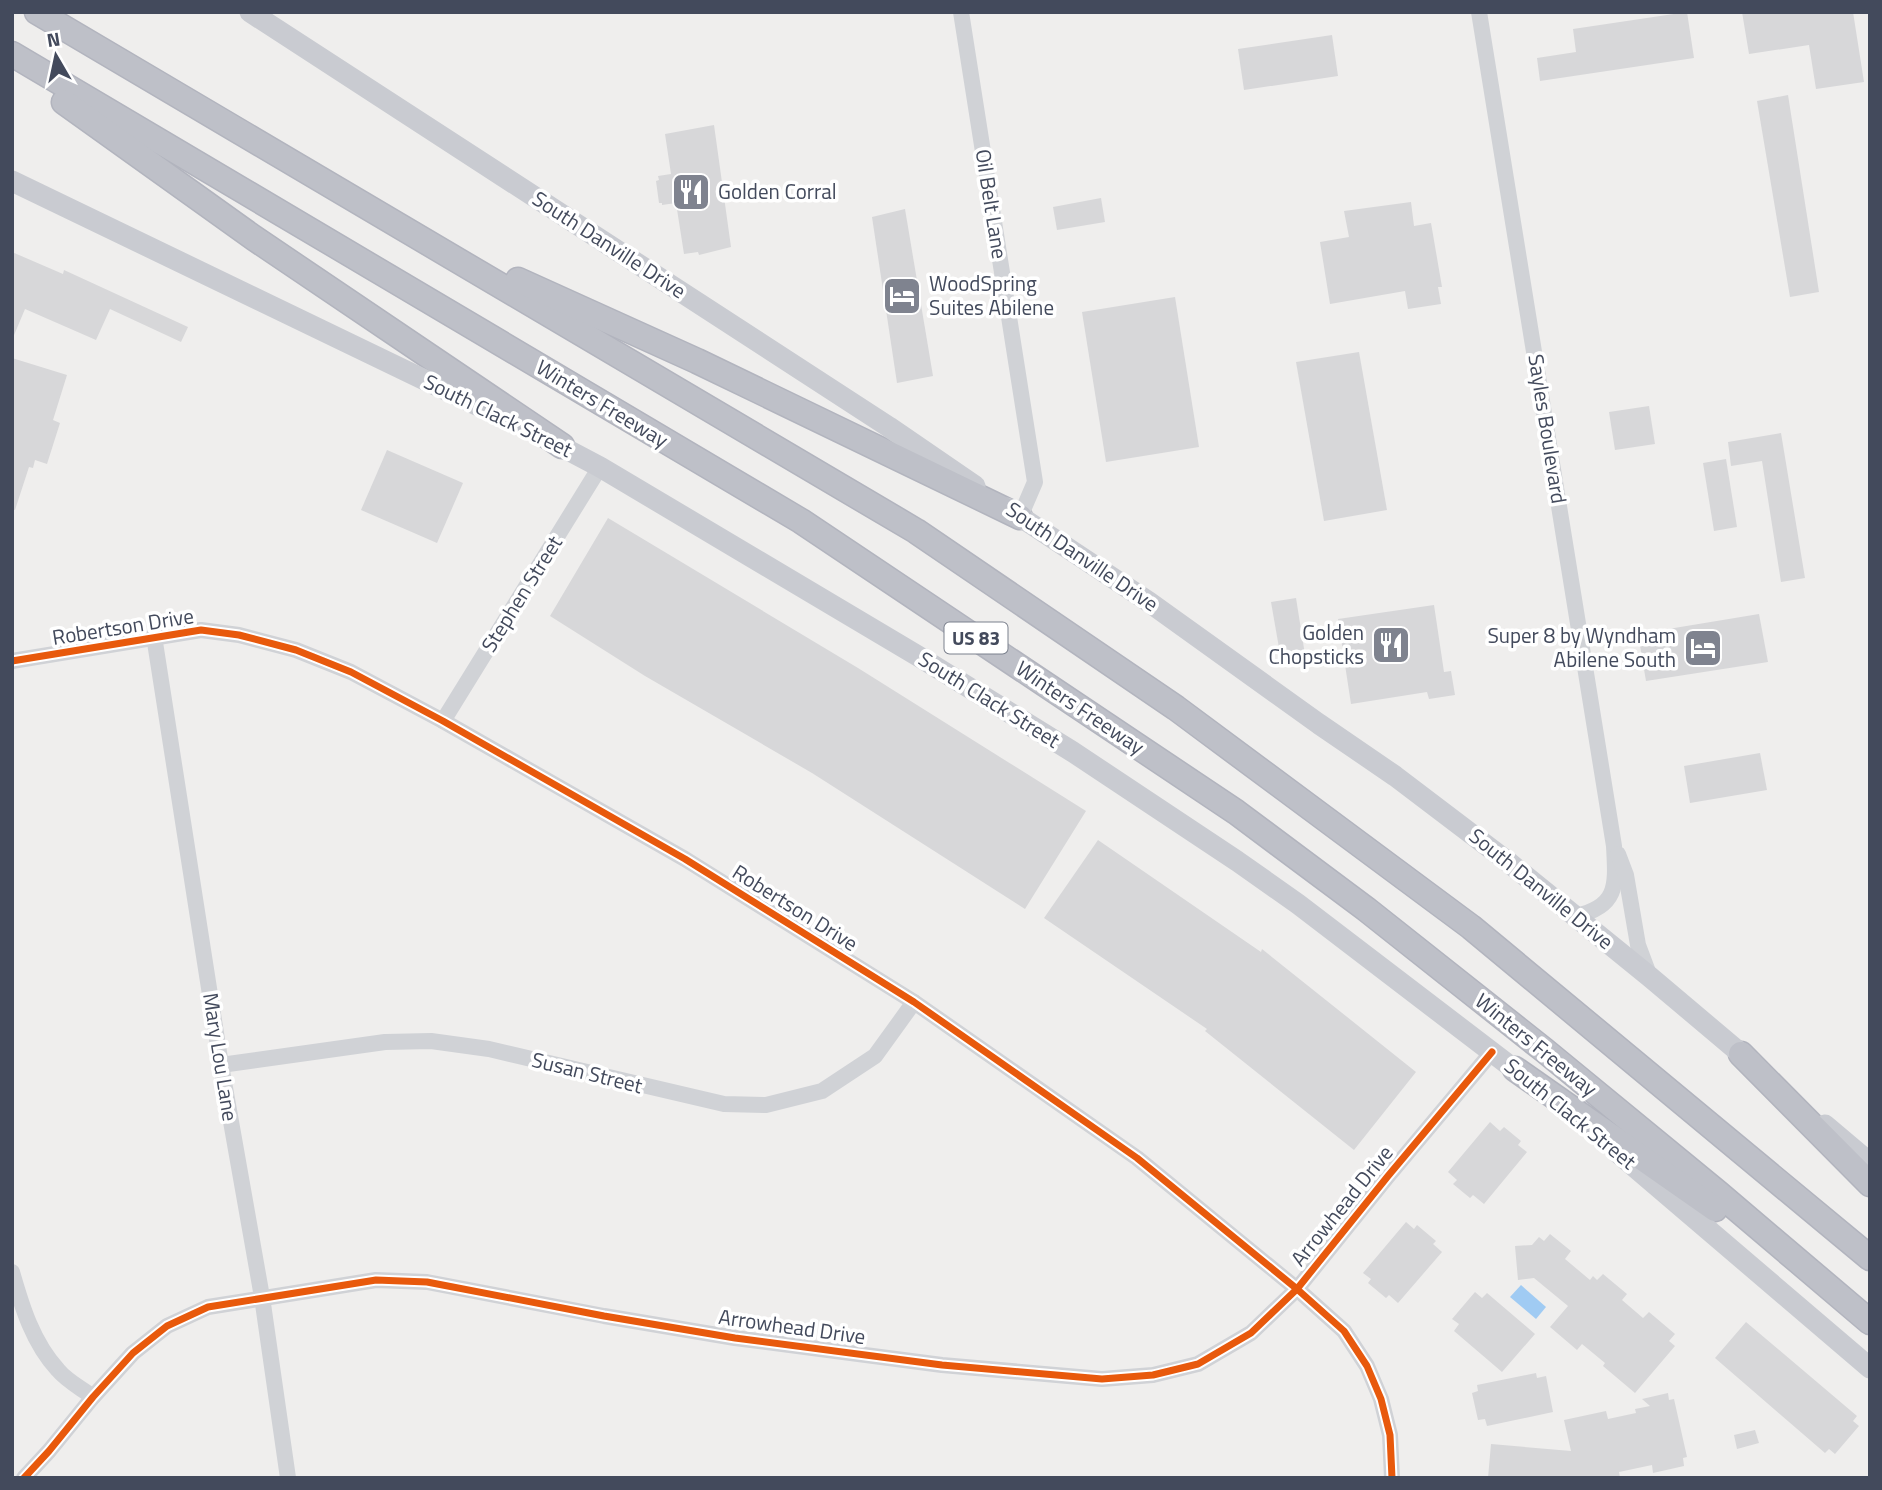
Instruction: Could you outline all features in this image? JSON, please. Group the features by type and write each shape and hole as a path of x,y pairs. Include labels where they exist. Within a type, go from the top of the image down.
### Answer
{"highway":[{"name":"US 83","path":"37,12 916,531 1176,708 1471,927 1870,1258"},
{"name":"Winters Freeway","path":"12,54 801,522 1236,812 1366,909 1544,1050 1870,1322"},
{"path":"12,65 254,238 562,446"},
{"path":"406,230 697,361 1020,517"},
{"path":"1741,1054 1870,1184"},
{"path":"1515,1069 1843,1299"}],"main road":[{"name":"South Danville Drive","path":"250,12 889,427 1149,602 1395,776 1650,977 1870,1163"},
{"name":"South Clack Street","path":"15,182 562,446 918,656 1073,752 1247,868 1515,1069 1870,1368"}],"street":[{"name":"Oil Belt Lane","path":"961,12 1035,482 1020,517"},
{"name":"Sayles Boulevard","path":"1479,12 1614,846 1614,884 1610,897 1594,912 1575,916"},
{"name":"Stephen Street","path":"443,720 600,467"},
{"name":"Robertson Drive","path":"12,661 201,630 239,635 296,650 351,672 443,720 685,859 914,1002 1137,1158 1297,1289 1344,1331 1367,1366 1381,1399 1390,1435 1392,1478"},
{"name":"Mary Lou Lane","path":"153,636 221,1065 262,1297 288,1478"},
{"name":"Sayles Boulevard","path":"1614,846 1626,875 1638,945 1650,977"},
{"name":"Susan Street","path":"221,1065 386,1042 432,1041 489,1049 724,1104 766,1105 822,1091 875,1056 914,1002"},
{"name":"Arrowhead Drive","path":"24,1478 133,1353 167,1326 208,1307 376,1280 427,1282 735,1338 942,1365 1102,1379 1153,1375 1198,1364 1251,1333 1297,1289 1492,1052"},
{"path":"12,1272 23,1311 34,1335 58,1371 93,1396"}],"water":[{"path":"1521,1285 1546,1307 1536,1319 1510,1297"}],"building":[{"path":"1687,12 1694,58 1540,81 1537,58 1576,52 1573,29"},
{"path":"1742,12 1853,12 1864,82 1816,89 1809,45 1749,54"},
{"path":"1332,35 1338,76 1244,90 1238,49"},
{"path":"1788,95 1819,292 1790,297 1757,101"},
{"name":"Golden Corral","path":"714,125 731,247 699,255 698,252 684,254 676,203 659,203 656,181 659,180 658,176 671,174 665,134"},
{"path":"1101,198 1105,222 1057,230 1053,207"},
{"path":"1411,202 1414,226 1431,223 1442,287 1438,287 1441,304 1408,309 1405,291 1330,304 1320,242 1349,237 1344,211"},
{"name":"WoodSpring Suites Abilene","path":"905,209 933,376 897,383 872,217"},
{"path":"12,252 63,274 64,270 188,327 181,342 110,309 96,340 25,309 12,340"},
{"path":"1175,297 1199,447 1106,462 1082,312"},
{"path":"1359,352 1387,510 1324,521 1296,362"},
{"path":"12,358 67,375 53,420 60,423 47,464 35,460 33,468 29,467 15,510 12,509"},
{"path":"1649,406 1655,444 1615,450 1609,412"},
{"path":"1781,433 1805,578 1781,582 1762,461 1731,466 1728,442"},
{"path":"387,450 463,483 437,543 361,510"},
{"path":"1726,459 1737,527 1714,531 1703,463"},
{"path":"608,518 858,668 1086,811 1025,909 812,773 645,676 550,616"},
{"path":"1296,598 1306,661 1282,665 1271,602"},
{"name":"Golden Chopsticks","path":"1434,605 1444,672 1451,671 1455,695 1429,699 1427,692 1351,704 1338,619"},
{"name":"Super 8 by Wyndham Abilene South","path":"1759,614 1768,662 1646,681 1638,634"},
{"path":"1760,753 1767,790 1690,803 1684,766"},
{"path":"1098,840 1261,952 1262,949 1416,1072 1354,1150 1205,1031 1207,1029 1044,918"},
{"path":"1490,1122 1500,1131 1504,1127 1521,1141 1518,1145 1527,1152 1484,1204 1473,1195 1470,1198 1453,1184 1457,1180 1448,1172"},
{"path":"1406,1222 1414,1229 1417,1225 1436,1241 1433,1244 1442,1252 1398,1303 1389,1295 1386,1298 1368,1283 1371,1279 1363,1273"},
{"path":"1550,1234 1571,1251 1565,1259 1590,1280 1593,1276 1597,1280 1603,1274 1627,1294 1622,1300 1643,1318 1649,1312 1675,1334 1669,1341 1675,1346 1635,1393 1582,1344 1577,1350 1550,1327 1568,1306 1534,1278 1518,1280 1515,1246 1532,1245 1539,1237 1544,1241"},
{"path":"1475,1292 1482,1298 1487,1293 1535,1334 1502,1372 1454,1331 1459,1324 1452,1319"},
{"path":"1746,1322 1857,1416 1853,1421 1859,1426 1835,1454 1829,1449 1825,1453 1715,1358"},
{"path":"1536,1373 1537,1378 1546,1376 1553,1412 1487,1426 1485,1419 1478,1420 1472,1393 1478,1391 1477,1385"},
{"path":"1668,1393 1669,1400 1674,1399 1687,1457 1683,1458 1684,1466 1653,1473 1652,1465 1619,1472 1620,1478 1488,1478 1491,1444 1571,1451 1564,1420 1606,1411 1608,1419 1636,1413 1635,1409 1650,1406 1642,1399"},
{"path":"1755,1430 1759,1443 1737,1449 1734,1435"}],"cycle path":[{"path":"12,661 201,630 239,635 296,650 351,672 443,721 685,859 914,1002 1137,1158 1297,1289 1344,1331 1367,1366 1381,1399 1390,1435 1392,1478"},
{"path":"24,1478 133,1353 167,1326 208,1307 376,1280 427,1282 735,1338 942,1365 1102,1379 1153,1375 1198,1364 1251,1333 1297,1289 1492,1052"}],"place":[{"name":"Golden Corral","path":"691,192"},
{"name":"WoodSpring Suites Abilene","path":"902,296"},
{"name":"Golden Chopsticks","path":"1391,645"},
{"name":"Super 8 by Wyndham Abilene South","path":"1703,648"}]}
